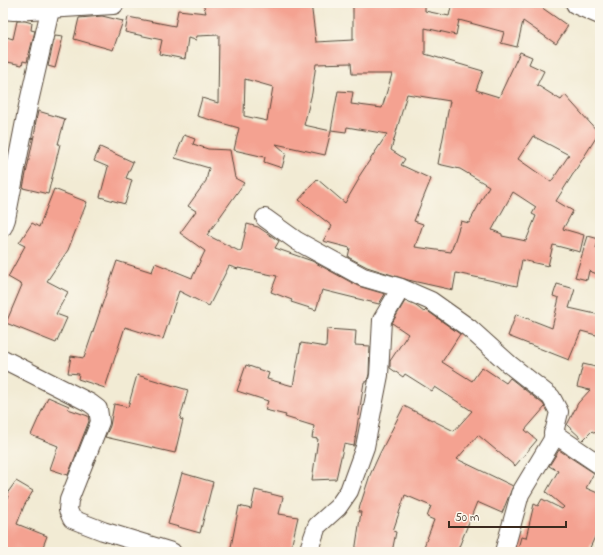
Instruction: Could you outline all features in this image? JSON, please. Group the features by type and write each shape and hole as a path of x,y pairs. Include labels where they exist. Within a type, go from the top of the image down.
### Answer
{"main road":[{"path":"3,8 14,9 113,3"},
{"path":"577,3 600,13"}],"street":[{"path":"3,227 6,219 28,106 51,6"},
{"path":"265,218 296,241 364,277 401,288 431,301 469,328 509,364 551,397 559,412 552,441 520,494 504,552"},
{"path":"308,552 317,526 338,507 349,490 365,447 379,375 382,320 401,288"},
{"path":"3,359 90,403 98,409 100,422 70,500 68,510 72,519 103,532 172,552"},
{"path":"554,433 600,465"}],"building":[{"path":"203,3 311,3 316,42 353,40 353,3 425,3 425,11 449,16 452,3 523,3 541,7 568,26 556,44 523,21 517,47 501,43 504,32 459,20 456,35 425,28 425,54 483,71 476,90 499,97 520,52 532,57 529,64 544,71 537,85 561,100 565,95 599,133 556,201 573,211 563,229 584,235 580,252 553,245 548,266 522,260 517,286 456,273 453,290 408,280 367,267 348,257 350,248 323,241 332,226 299,200 317,179 345,203 359,179 358,178 387,134 347,127 346,132 331,130 338,91 353,92 351,104 382,108 392,74 352,74 351,63 316,64 312,93 304,125 331,131 325,155 276,144 286,153 282,168 264,162 265,157 234,150 239,128 197,116 202,98 218,103 219,35 197,36 196,40 188,38 185,59 159,54 162,40 125,32 128,17 175,26 178,10 206,13","holes":["245,79 273,87 267,121 244,116","407,94 450,101 438,164 460,169 489,186 469,223 461,221 451,252 415,247 423,224 414,221 431,179 401,165 405,159 391,150","533,136 569,155 551,182 518,159","513,192 536,207 532,214 536,216 526,241 502,236 502,234 492,230"]},
{"path":"102,16 123,21 113,50 74,39 79,18"},
{"path":"17,21 32,23 31,30 35,31 27,62 23,61 22,65 3,61 3,36 13,39"},
{"path":"55,36 63,37 55,68 48,66"},
{"path":"38,111 65,119 58,144 60,144 48,194 23,188"},
{"path":"184,135 195,139 193,144 208,149 230,150 235,178 244,183 207,235 241,252 247,224 258,227 279,241 275,248 312,261 358,286 385,294 379,304 322,290 316,310 291,302 292,300 271,292 277,276 229,266 209,306 179,291 163,339 125,327 105,388 78,379 79,374 68,373 71,356 84,358 117,261 152,272 155,263 192,278 205,251 180,233 196,211 188,206 206,181 209,168 175,158"},
{"path":"100,147 133,162 126,178 132,180 125,204 100,197 108,167 94,161"},
{"path":"54,189 87,202 68,250 47,281 68,292 56,314 67,318 56,343 6,323 22,285 8,277 25,246 19,243 32,223 39,227"},
{"path":"588,236 599,239 596,248 600,250 600,275 589,271 587,280 575,277"},
{"path":"557,284 575,289 569,308 600,315 600,336 581,331 569,360 508,336 516,314 552,328 559,298 553,296"},
{"path":"405,301 424,312 426,310 460,334 442,362 472,381 482,367 506,383 510,378 545,407 525,430 537,440 515,466 478,435 457,459 513,486 502,513 477,502 457,552 422,552 434,520 427,517 431,506 405,495 393,531 396,532 392,552 355,552 361,512 358,512 370,475 404,406 454,431 472,411 435,387 432,391 405,374 403,377 390,368 390,361 408,334 392,323"},
{"path":"327,329 356,331 355,345 370,346 369,374 367,382 364,382 354,446 344,444 336,479 312,480 318,439 312,438 314,426 285,417 286,415 265,410 268,401 237,391 246,365 269,373 267,379 293,386 301,343 326,347"},
{"path":"583,364 600,368 600,436 592,431 583,440 567,425 578,403 590,390 577,387"},
{"path":"137,375 188,390 180,419 183,420 175,453 105,437 110,426 114,404 128,407"},
{"path":"48,397 69,406 68,409 88,416 89,421 68,475 50,469 58,446 31,435"},
{"path":"559,450 594,473 586,488 600,494 600,526 588,552 517,552 521,537 526,538 534,504 538,506 542,499 562,509 564,507 546,492 558,471 549,466"},
{"path":"182,473 213,482 200,533 168,524"},
{"path":"16,481 33,491 24,506 17,524 47,536 41,552 3,552 3,510 8,496 6,495"},
{"path":"255,490 283,497 279,514 298,517 290,552 230,552 239,506 251,509"}]}
